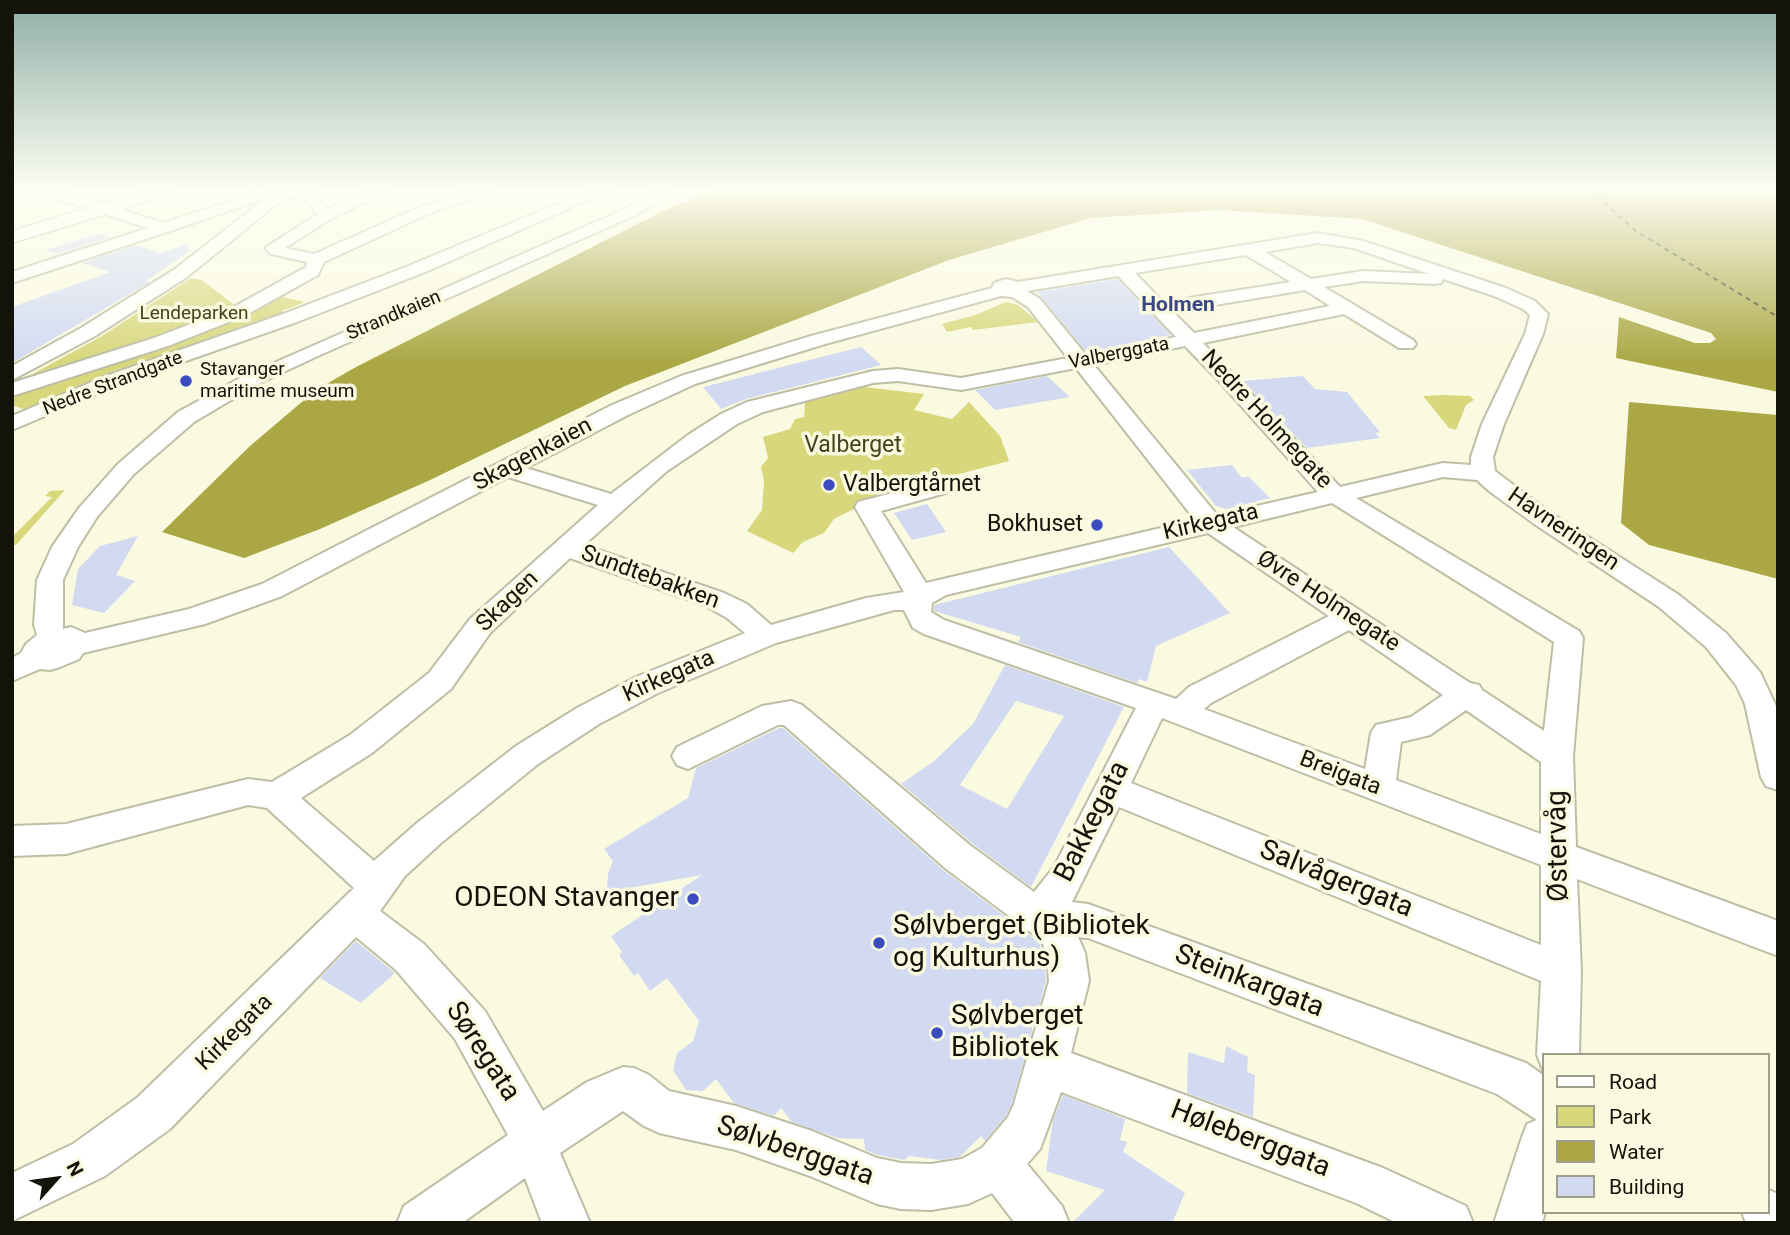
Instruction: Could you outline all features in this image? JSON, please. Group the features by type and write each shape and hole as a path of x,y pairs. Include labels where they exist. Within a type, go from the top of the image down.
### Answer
{"street":[{"path":"14,277 104,248"},
{"path":"12,374 88,332 181,273 213,248"},
{"path":"274,248 278,251 316,259 341,248"},
{"name":"Nedre Strandgate","path":"12,424 130,374 279,322 468,248"},
{"name":"Strandkaien","path":"44,653 51,580 76,529 125,469 172,428 212,401 332,343 550,248"},
{"path":"1247,248 1406,344"},
{"name":"Skagenkaien","path":"44,653 195,617 272,590 620,410 688,380 810,342 1012,290 1247,248"},
{"name":"Skagenkaien","path":"1362,248 1446,273 1518,299"},
{"path":"12,390 56,378 238,312 314,269 316,259"},
{"name":"Nedre Holmegate","path":"1122,270 1161,308 1333,494 1570,638"},
{"path":"1161,308 1363,276 1432,280 1446,273"},
{"name":"Øvre Holmegate","path":"1012,290 1034,303 1210,523 1557,755"},
{"name":"Havneringen","path":"1518,299 1539,314 1534,334 1493,424 1482,457 1484,473 1497,486 1542,518 1669,601 1716,640 1749,680 1768,730 1778,777"},
{"name":"Valberggata","path":"973,383 1347,308"},
{"path":"130,374 139,365 210,333 237,317 238,312"},
{"path":"279,322 332,343"},
{"name":"Skagen","path":"276,796 361,744 440,681 480,626 565,547 659,466 723,422 760,406 848,381 888,375 961,384 973,383"},
{"path":"505,469 615,503"},
{"name":"Kirkegata","path":"12,1198 89,1160 155,1113 365,900 392,865 491,782 556,736 647,685 766,636 866,607 920,598 934,589 1443,470 1484,473"},
{"path":"920,598 867,507 938,488"},
{"name":"Sundtebakken","path":"565,547 714,599 737,611 766,636"},
{"name":"Breigata","path":"920,598 917,613 923,621 934,627 1168,707 1778,939"},
{"name":"Bakkegata","path":"1037,914 1055,896 1067,878 1111,789 1168,707 1200,695 1350,617"},
{"name":"Østervåg","path":"1558,1053 1561,971 1557,755 1570,638"},
{"path":"1378,788 1387,733 1419,727 1468,693"},
{"name":"Steinkargata","path":"688,756 773,714 791,713 835,748 958,857 1037,914 1088,921 1511,1078 1542,1100"},
{"name":"Salvågergata","path":"1111,789 1561,971"},
{"path":"12,841 66,839 240,793 276,796"},
{"name":"Søregata","path":"276,796 410,957 464,1015 513,1098 535,1144 566,1223"},
{"path":"1037,914 1059,936 1069,969 1066,994 1030,1121 1017,1144 998,1164 1045,1223"},
{"name":"Høleberggata","path":"1047,1065 1367,1184 1449,1223"},
{"name":"Sølvberggata","path":"535,1144 602,1097 623,1089 634,1090 659,1111 754,1134 889,1184 918,1188 958,1184 977,1177 998,1164"},
{"path":"1518,1223 1542,1143"},
{"path":"421,1223 535,1144"}],"green space":[{"name":"Lendeparken","path":"191,278 202,280 237,307 277,296 305,302 282,311 291,315 143,367 119,369 103,375 108,379 29,411 12,405 12,387 18,382 102,336"},
{"path":"1006,302 1018,305 1038,322 973,330 971,327 947,332 942,324 975,315"},
{"name":"Valberget","path":"864,387 924,394 914,410 952,419 969,402 1000,436 1009,461 886,493 834,519 824,533 803,542 793,553 747,531 762,510 764,481 761,467 768,458 763,437 790,429 795,419 804,417 805,403 839,391"},
{"path":"1423,396 1470,396 1474,400 1466,405 1456,430 1449,428"},
{"path":"65,490 16,545 12,545 12,537 52,497 45,496 50,491"}],"water":[{"path":"591,248 991,248 949,260 625,386 428,481 320,529 244,558 162,532 250,446 316,390"},
{"path":"1450,248 1778,248 1778,392 1616,358 1619,317 1695,343 1710,343 1716,339 1711,333"},
{"path":"1629,402 1778,415 1778,579 1649,545 1621,523"}],"building":[{"path":"54,248 77,248 58,254 46,250"},
{"path":"127,248 144,248 161,253 176,248 188,248 190,251 146,281 150,282 12,363 12,307 110,272 82,263"},
{"path":"1117,279 1171,335 1094,351 1084,349 1037,292"},
{"path":"861,347 881,365 746,399 721,409 703,387"},
{"path":"1047,376 1070,397 995,410 975,390"},
{"path":"1303,376 1315,389 1347,392 1380,432 1375,433 1380,438 1307,448 1243,381"},
{"path":"1232,465 1242,478 1248,476 1270,498 1226,509 1216,506 1187,470"},
{"path":"927,504 946,532 912,540 894,513"},
{"path":"138,536 116,575 135,581 104,613 72,605 78,569 100,546"},
{"path":"1169,547 1230,613 1156,646 1147,682 1139,679 1137,683 1018,642 1021,637 934,611 934,605"},
{"path":"1005,665 1124,707 1031,887 973,844 901,784 934,761 973,724","holes":["1016,701 1064,716 1007,809 960,785"]},
{"name":"Sølvberget (Bibliotek og Kulturhus)","path":"783,728 943,870 1039,942 1044,954 1046,981 1036,1019 1032,1022 1032,1032 1012,1103 1006,1116 985,1141 981,1136 960,1157 941,1160 909,1156 904,1160 878,1155 865,1150 864,1139 837,1138 792,1122 781,1108 774,1116 734,1103 716,1079 703,1091 686,1090 673,1070 677,1053 693,1041 699,1021 667,978 650,991 638,973 634,976 619,955 622,952 611,936 702,875 607,892 608,874 613,861 604,849 688,798 696,768"},
{"path":"356,941 395,973 361,1003 320,978"},
{"path":"1226,1046 1248,1057 1247,1072 1255,1075 1253,1117 1187,1093 1188,1052 1224,1063"},
{"path":"1063,1095 1125,1119 1120,1140 1127,1142 1123,1152 1185,1193 1172,1223 1072,1223 1105,1190 1046,1171 1053,1120"}],"ferry route":[{"path":"1663,248 1778,317"}],"place":[{"name":"Stavanger maritime museum","path":"186,381"},
{"name":"Valbergtårnet","path":"829,485"},
{"name":"Bokhuset","path":"1097,525"},
{"name":"ODEON Stavanger","path":"693,899"},
{"name":"Sølvberget (Bibliotek og Kulturhus)","path":"879,943"},
{"name":"Sølvberget Bibliotek","path":"937,1033"}],"district":[{"name":"Holmen","path":"1178,306"}]}
